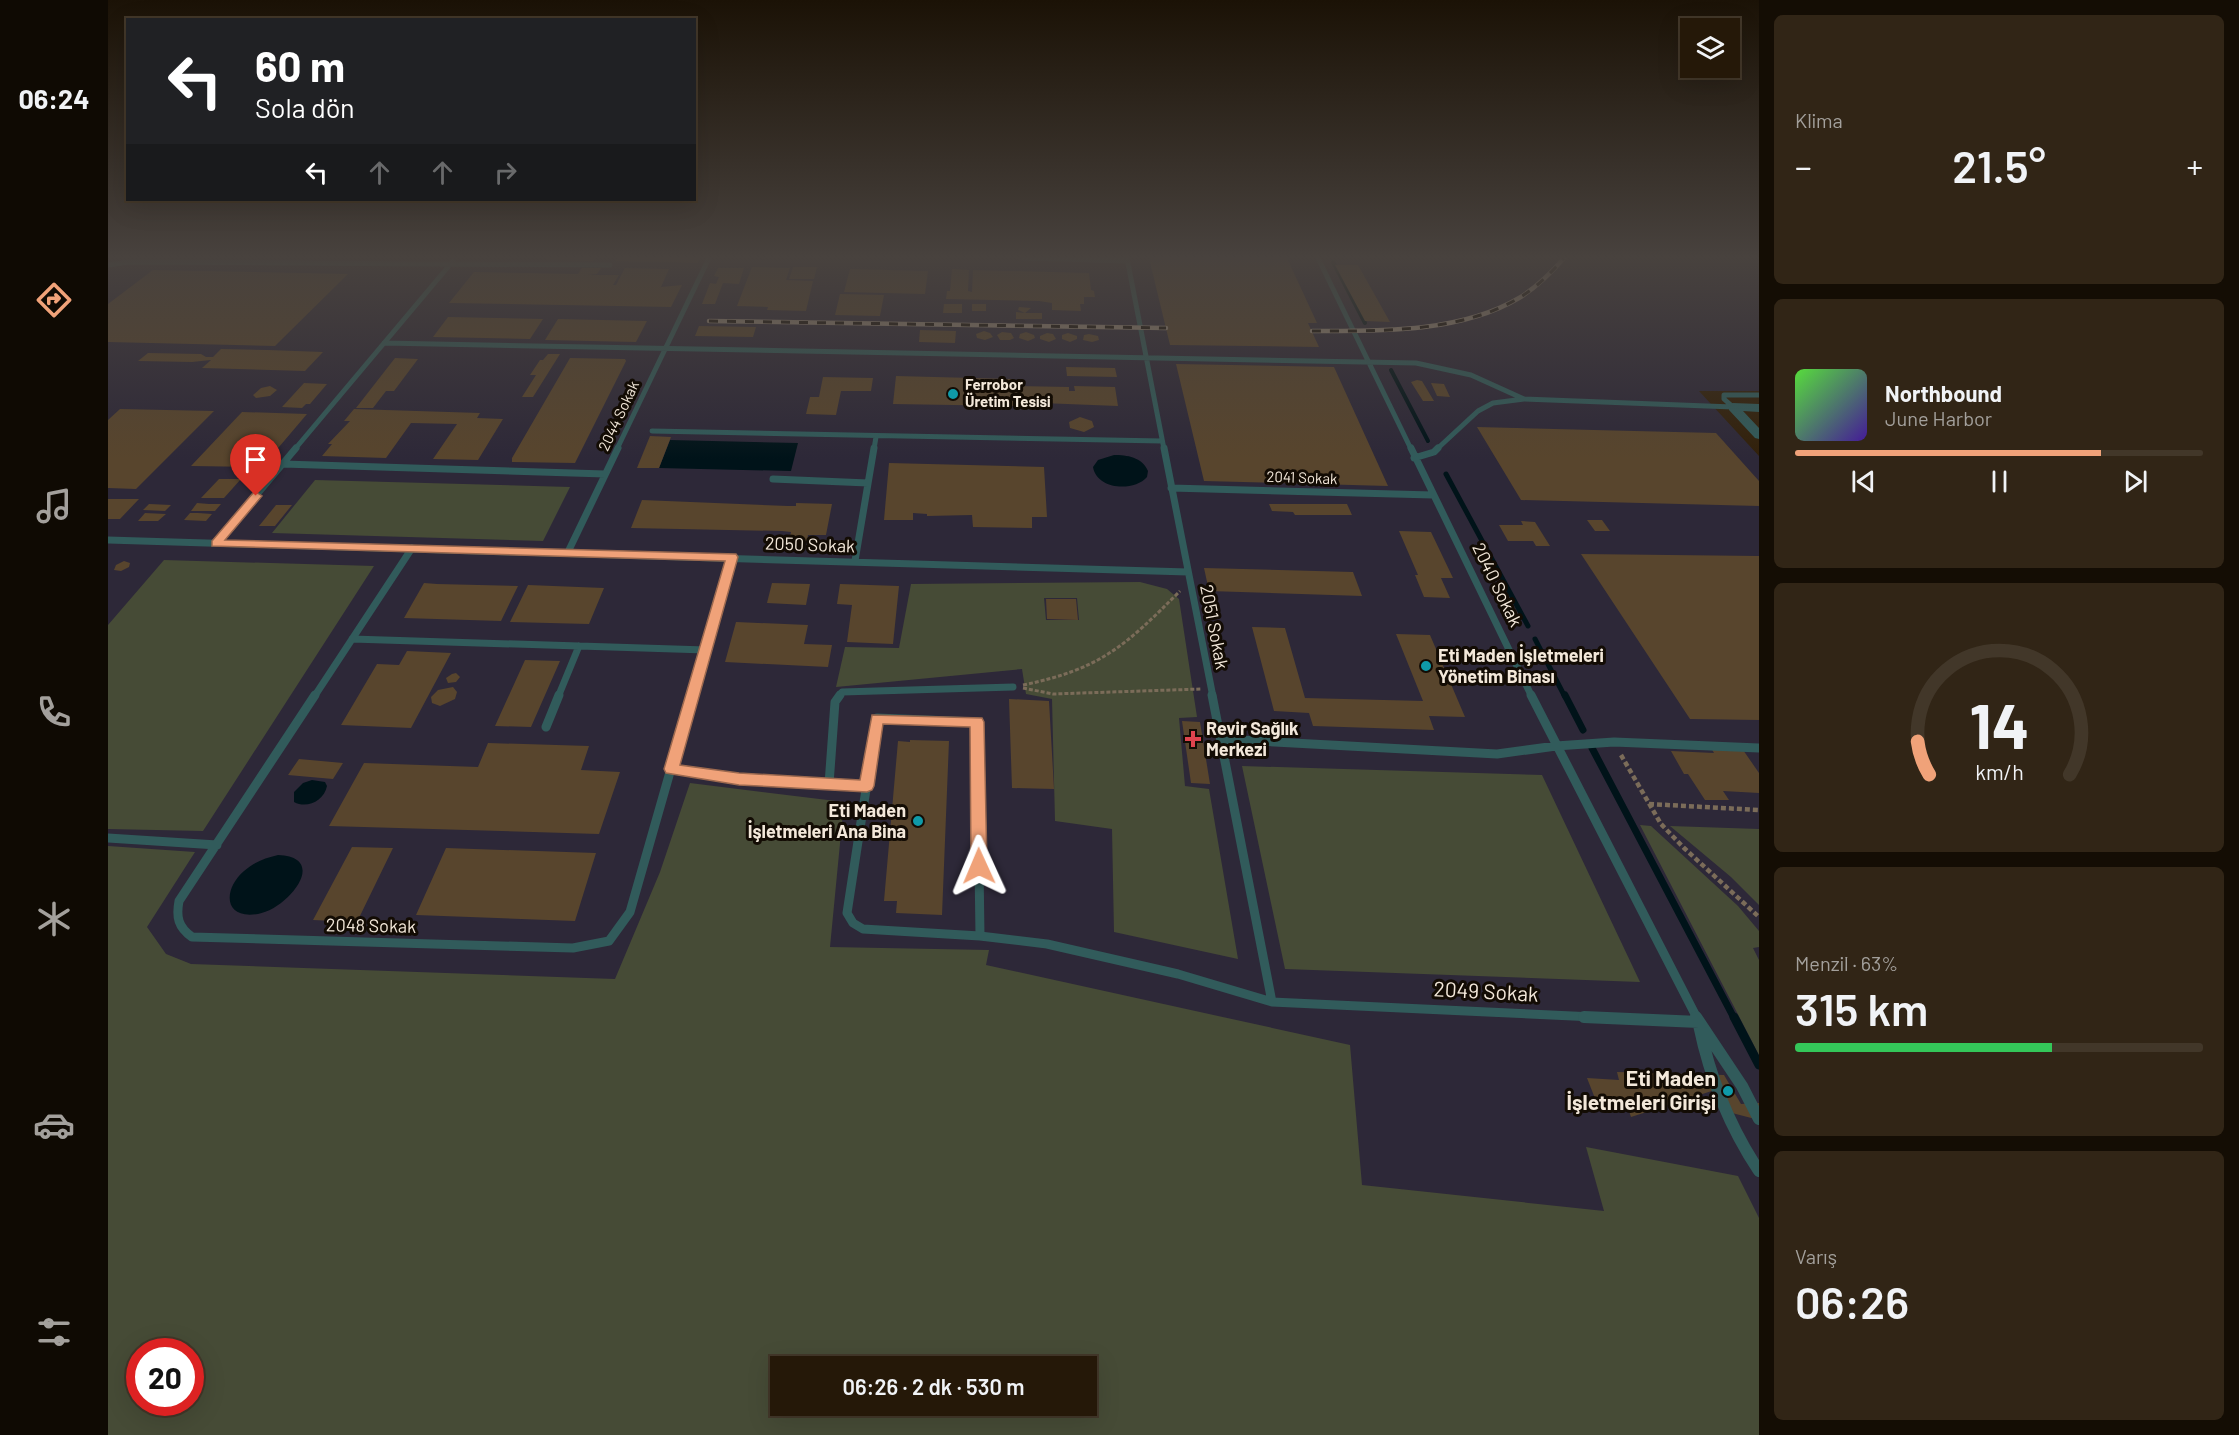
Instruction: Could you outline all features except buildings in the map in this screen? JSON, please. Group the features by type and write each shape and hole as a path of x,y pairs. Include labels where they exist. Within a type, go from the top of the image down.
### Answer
{"street":[{"path":"1732,407 1759,408"},
{"path":"1732,407 1759,435"}],"lane":[{"path":"216,543 399,325"},
{"name":"2044 Sokak","path":"568,552 676,325"},
{"name":"2051 Sokak","path":"1140,325 1272,1002"},
{"name":"2040 Sokak","path":"1350,325 1556,746 1699,1022 1742,1086 1759,1119"},
{"path":"384,343 1416,363 1471,375 1524,399"},
{"path":"1732,407 1724,399 1724,395 1759,395"},
{"path":"1414,458 1434,452 1478,411 1493,403 1524,399 1732,407"},
{"path":"652,431 1162,441"},
{"path":"855,561 876,437"},
{"path":"283,464 605,474"},
{"path":"773,479 868,483"},
{"name":"2041 Sokak","path":"1171,488 1433,495"},
{"name":"2050 Sokak","path":"108,540 1188,572"},
{"name":"2048 Sokak","path":"412,548 179,901 177,920 183,932 192,937 573,948 609,942 630,912 732,557"},
{"path":"352,639 706,650"},
{"path":"546,727 579,646"},
{"path":"829,784 835,702 842,692 1014,687"},
{"path":"671,769 739,779 867,786 877,718 977,722 980,936"},
{"path":"1221,740 1497,754 1556,746 1614,742 1759,748"},
{"name":"2049 Sokak","path":"867,786 847,913 849,919 863,929 980,936 1047,944 1178,974 1272,1002 1699,1022"},
{"path":"108,838 217,845"},
{"name":"2040 Sokak","path":"1699,1022 1712,1081 1759,1171"}],"path":[{"path":"1014,687 1052,679 1080,669 1111,653 1190,582"},
{"path":"1014,687 1053,694 1211,689"},
{"path":"1614,742 1661,824 1759,917"},
{"path":"1648,804 1759,810"}],"shaded area":[{"path":"108,325 1759,325 1759,391 1699,391 1759,456 1759,1435 108,1435"},
{"path":"670,440 798,443 791,471 659,468"},
{"path":"1114,455 1129,456 1138,460 1148,471 1147,477 1134,485 1125,486 1108,484 1101,480 1093,467 1098,460"},
{"path":"312,780 325,782 327,786 319,800 304,805 294,802 294,792 303,783"},
{"path":"278,855 293,858 301,864 302,873 299,883 291,894 270,910 246,915 238,912 230,902 232,886 237,878 256,863"}],"green space":[{"path":"315,480 570,487 543,541 272,533"},
{"path":"164,560 374,566 203,831 108,829 108,625"},
{"path":"1140,582 1167,589 1179,599 1197,717 1179,718 1185,786 1209,789 1238,959 1114,932 1112,829 1055,821 1052,699 1026,694 1022,669 836,687 845,647 899,648 911,584","holes":["1044,598 1077,598 1079,620 1046,620"]},
{"path":"1242,766 1542,775 1640,982 1285,969"},
{"path":"690,783 844,802 830,947 989,950 986,965 1350,1045 1362,1185 1604,1211 1586,1147 1738,1176 1759,1218 1759,1435 108,1435 108,846 195,852 147,927 166,954 191,964 615,979 660,872"},
{"path":"1640,825 1651,826 1738,906 1759,931 1759,947 1753,948 1759,960 1759,1055"},
{"path":"1670,826 1759,829 1759,905 1731,877"}],"waterway":[{"path":"1391,370 1428,441"},
{"path":"1446,474 1528,626"},
{"path":"1535,639 1565,697"},
{"path":"1565,695 1583,730"},
{"path":"1592,748 1734,1018"},
{"path":"1734,1017 1759,1065"}],"railway":[{"path":"968,325 1166,328"},
{"path":"1312,331 1391,330 1438,325"}],"place":[{"name":"Ferrobor Üretim Tesisi","path":"953,394"},
{"name":"Eti Maden İşletmeleri Yönetim Binası","path":"1426,666"},
{"name":"Revir Sağlık Merkezi","path":"1193,739"},
{"name":"Eti Maden İşletmeleri Ana Bina","path":"918,821"},
{"name":"Eti Maden İşletmeleri Girişi","path":"1728,1091"}],"route":[{"path":"256,496 216,543 732,557 671,769 739,779 867,786 877,718 977,722 979,866"}]}
